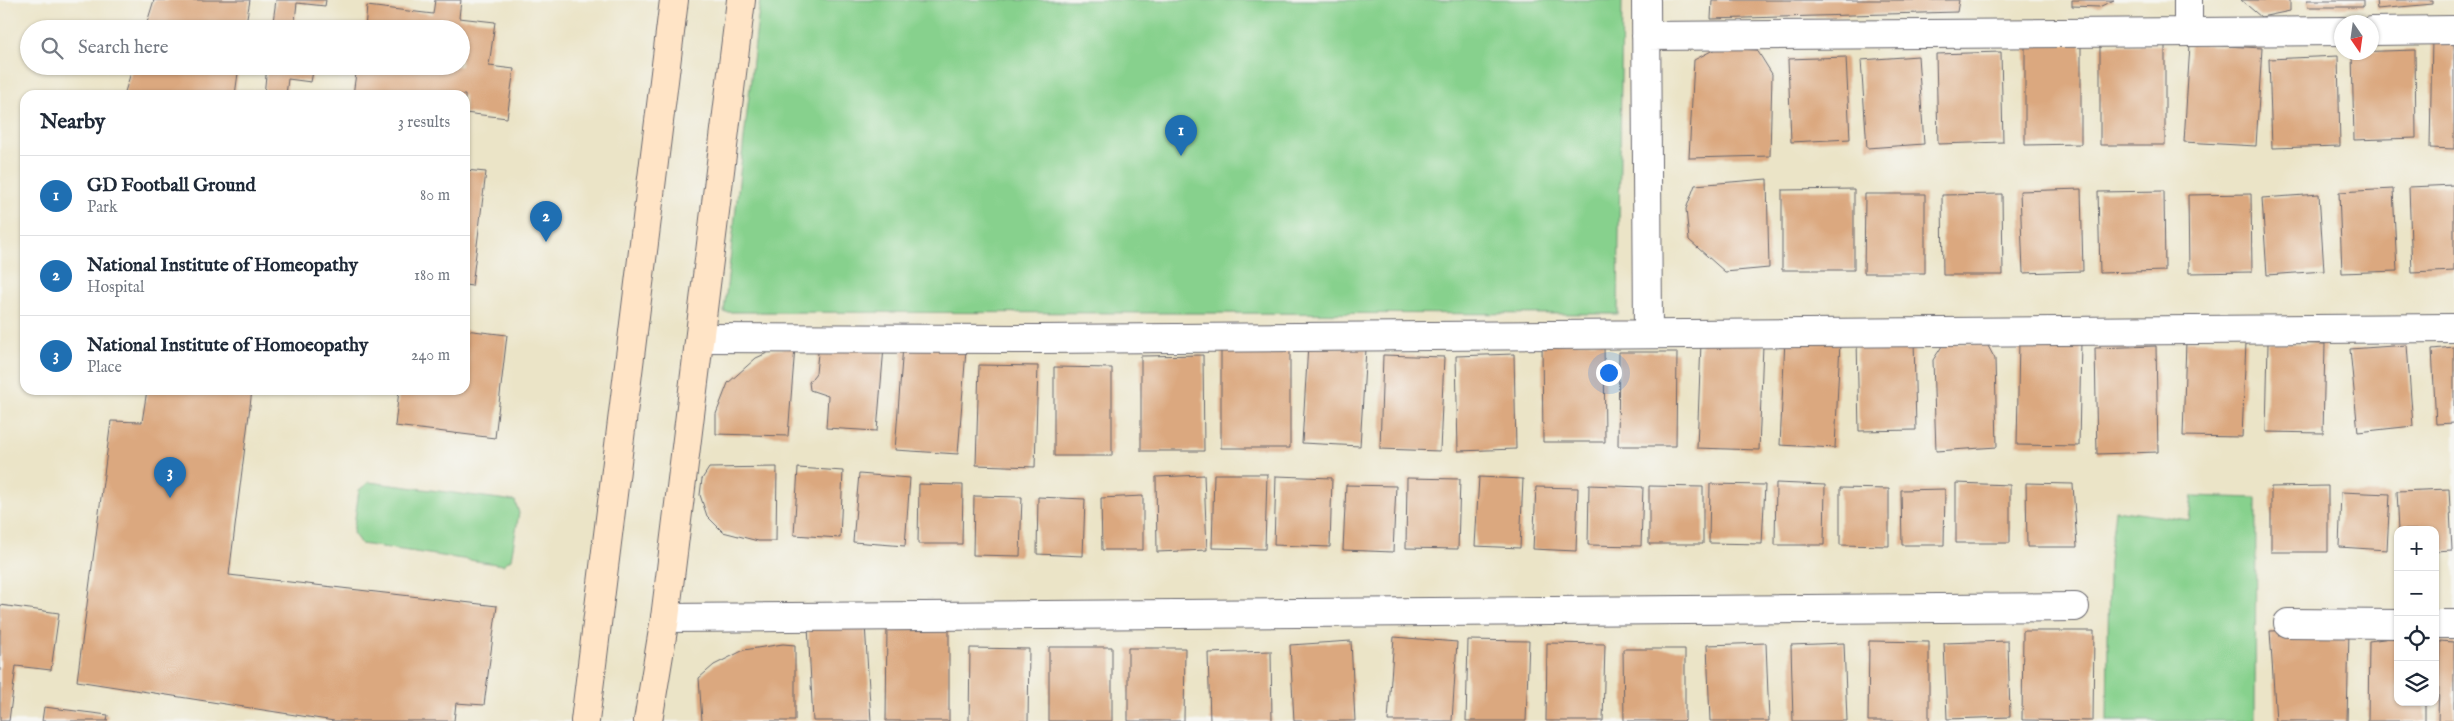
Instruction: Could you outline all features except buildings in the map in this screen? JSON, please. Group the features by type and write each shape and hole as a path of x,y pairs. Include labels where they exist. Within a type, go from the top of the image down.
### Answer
{"street":[{"path":"585,721 674,0"},
{"path":"648,721 665,618 742,0"},
{"path":"1646,0 1648,334"},
{"path":"2188,0 2188,32"},
{"path":"2379,31 2454,30"},
{"path":"1646,36 2334,31"},
{"path":"700,338 1039,339 2454,328"},
{"path":"665,618 2075,607"},
{"path":"2288,623 2394,624"},
{"path":"2439,624 2454,624"}],"green space":[{"path":"760,0 1622,0 1618,314 724,312"},
{"path":"369,482 515,501 519,513 511,559 503,565 361,544 353,533 359,490"},
{"path":"2192,496 2256,498 2255,721 2107,721 2109,561 2115,510 2189,520"}],"place":[{"name":"GD Football Ground","path":"1181,156"},
{"name":"National Institute of Homeopathy","path":"546,242"},
{"name":"National Institute of Homoeopathy","path":"170,498"}]}
